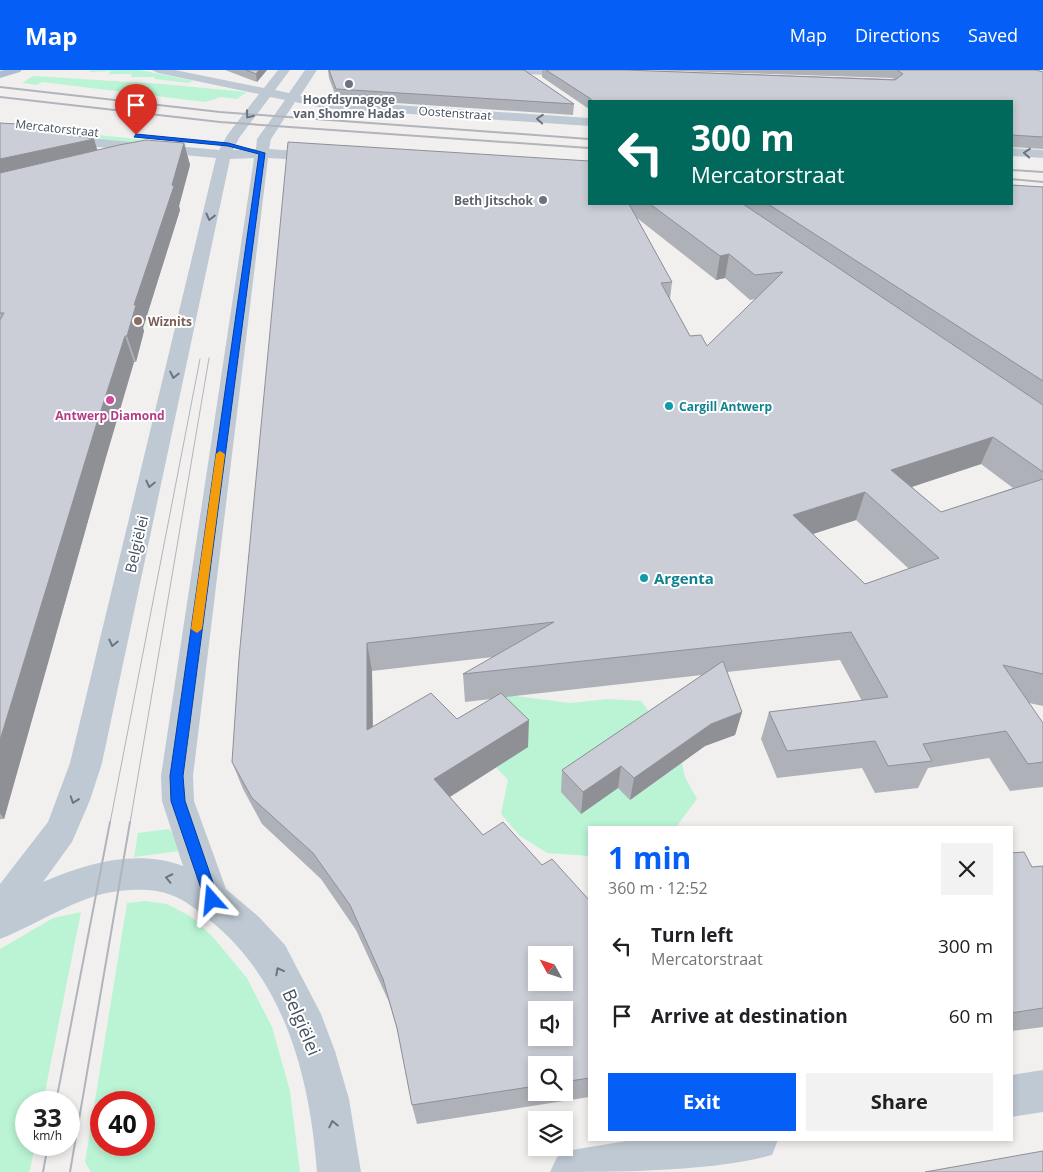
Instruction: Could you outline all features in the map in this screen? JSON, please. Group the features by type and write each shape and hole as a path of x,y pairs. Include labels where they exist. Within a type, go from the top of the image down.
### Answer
{"main road":[{"path":"0,75 16,70"}],"street":[{"name":"Oostenstraat","path":"158,70 323,104 588,122"},
{"path":"226,150 260,91 284,70"},
{"path":"212,900 178,801 177,776 264,139 310,70"},
{"path":"521,71 590,74"},
{"path":"521,71 544,87"},
{"path":"574,107 588,116"},
{"name":"Mercatorstraat","path":"0,122 226,150 332,157"},
{"name":"Mercatorstraat","path":"0,134 149,149 226,150"},
{"path":"87,156 101,150 101,144"},
{"path":"124,161 149,149"},
{"name":"Belgiëlei","path":"0,913 60,832 74,800 86,763 226,150"},
{"path":"1013,152 1043,154"},
{"name":"Belgiëlei","path":"0,922 28,905 67,888 99,879 144,875 171,878 195,887 241,922 270,956 296,1004 322,1071 337,1144 339,1172"},
{"path":"1013,1096 1043,1091"},
{"path":"572,1172 751,1141"}],"green space":[{"path":"91,70 140,70 194,81 188,83 155,79 154,77 131,77 132,74 108,74 111,71 89,72"},
{"path":"33,76 162,84 247,92 237,99 221,97 205,102 42,82 37,85 22,83"},
{"path":"0,125 187,144 184,149 0,131"},
{"path":"501,694 570,703 608,699 641,701 679,751 685,777 697,799 677,826 588,826 588,856 547,853 520,836 501,814 508,780 488,759"},
{"path":"169,829 187,850 134,857 138,833"},
{"path":"145,901 167,904 190,916 212,936 247,978 272,1027 290,1091 300,1172 91,1172 85,1162 90,1131 90,1156 155,1156 155,1091 97,1091 127,903"},
{"path":"81,912 45,1091 15,1091 15,1156 33,1156 30,1170 28,1172 0,1172 0,949 53,918"}],"building":[{"path":"246,70 259,70 256,74"},
{"path":"329,70 524,70 574,104 336,89"},
{"path":"546,70 626,70 895,80 903,74 897,70 1036,70 1043,72 1043,137 1013,135 1013,100 591,99"},
{"path":"0,123 17,124 94,139 0,159"},
{"path":"146,140 184,143 172,185 174,186 134,305 136,305 127,336 125,336 95,429 0,740 0,320 4,313 0,313 0,173"},
{"path":"288,142 588,161 588,205 630,205 672,282 661,283 690,336 701,335 707,346 783,272 755,275 729,254 720,256 651,205 744,205 1043,405 1043,472 993,437 891,470 941,512 1043,479 1043,674 1003,665 1043,723 1043,762 1028,764 1006,731 923,744 932,761 888,766 875,741 787,751 769,712 888,697 851,632 463,674 554,622 367,643 367,730 431,693 457,719 501,693 529,720 434,779 483,835 503,822 542,865 552,859 588,899 588,1078 573,1081 573,1056 528,1056 528,1087 412,1105 397,1028 383,979 350,905 313,853 252,798 232,762 239,658","holes":["865,492 939,558 865,584 793,515"]},
{"path":"1013,185 1043,187 1043,381 770,205 1013,205"},
{"path":"723,661 742,712 711,724 634,778 621,766 583,792 562,770"},
{"path":"1024,852 1032,867 1043,866 1043,1008 1013,1013 1013,853"},
{"path":"1043,1151 1043,1172 925,1172"}],"tram line":[{"path":"130,823 209,358"},
{"path":"110,823 200,359"},
{"path":"58,1091 110,822"},
{"path":"70,1172 130,822"},
{"path":"43,1172 46,1156"}],"railway":[{"path":"0,87 220,112 588,139"},
{"path":"0,97 220,122 588,148"},
{"path":"1013,170 1043,172"},
{"path":"1013,179 1043,182"}],"slow traffic":[{"path":"197,629 220,454"}],"place":[{"name":"Hoofdsynagoge van Shomre Hadas","path":"349,84"},
{"name":"Beth Jitschok","path":"543,200"},
{"name":"Wiznits","path":"138,321"},
{"name":"Antwerp Diamond","path":"110,400"},
{"name":"Cargill Antwerp","path":"669,406"},
{"name":"Argenta","path":"644,578"}],"route":[{"path":"136,135 228,144 262,153 176,786 178,801 212,900"}]}
